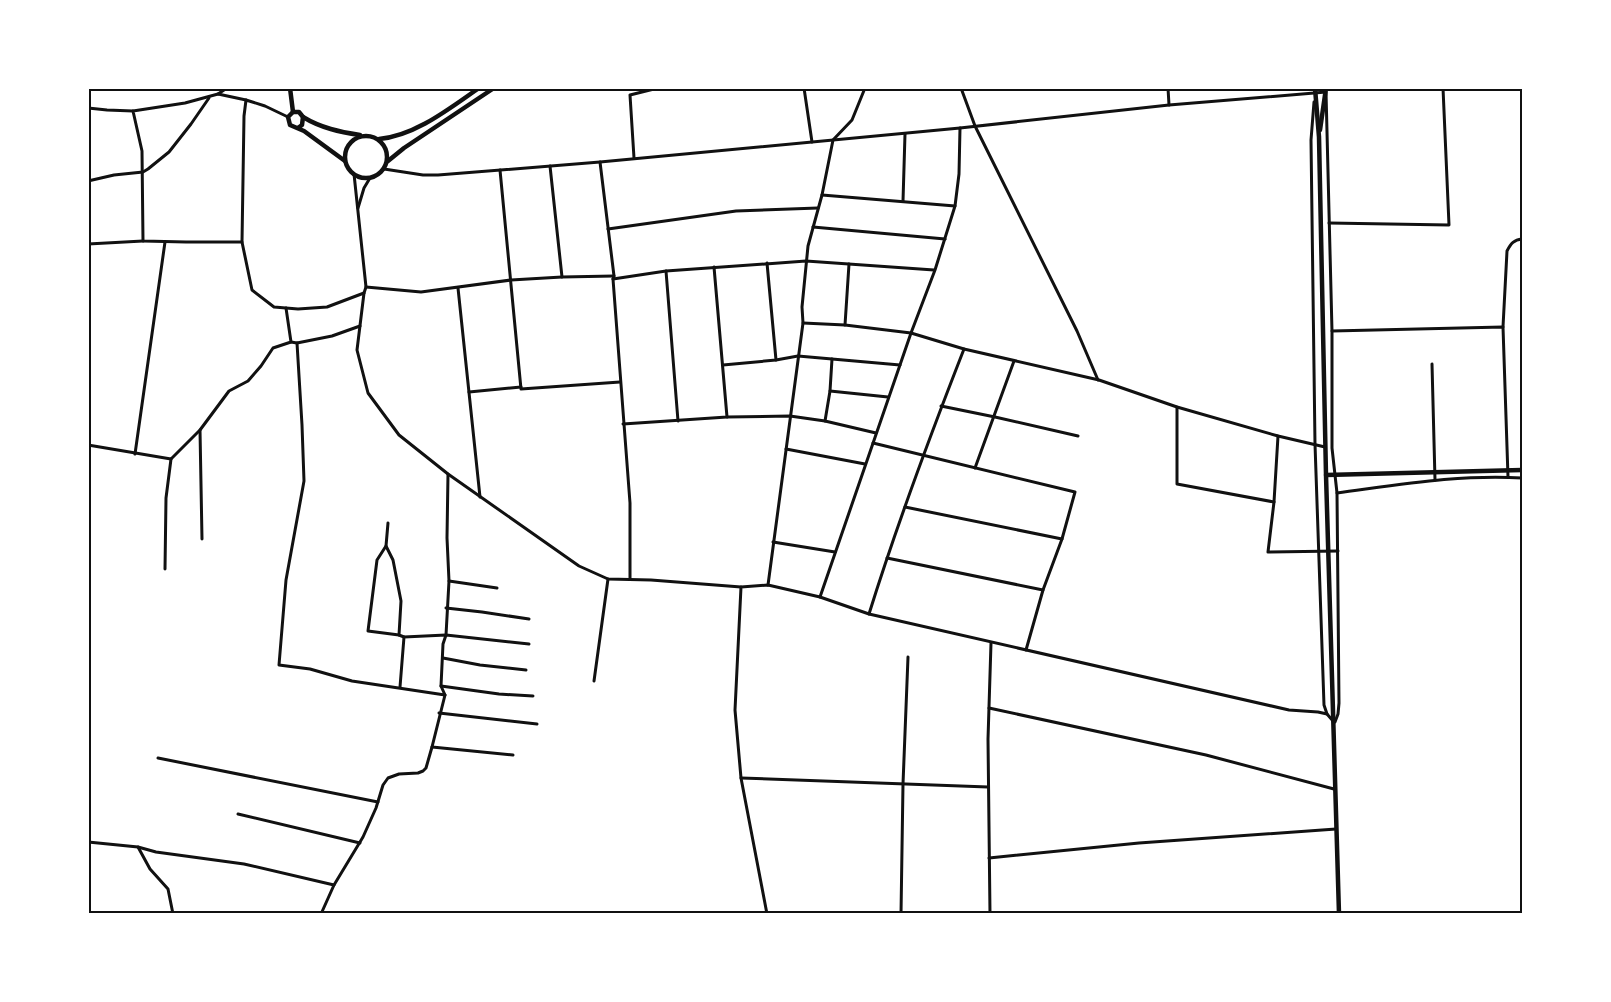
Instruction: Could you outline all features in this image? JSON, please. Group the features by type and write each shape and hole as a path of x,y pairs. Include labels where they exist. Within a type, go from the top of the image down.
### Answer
{"main road":[{"path":"290,88 293,112"},
{"path":"379,139 390,138 413,130 479,88"},
{"path":"362,135 348,144 345,161 354,174 362,178 370,178 378,175 388,161 404,148 494,88"},
{"path":"1315,90 1319,137 1339,914"},
{"path":"1319,137 1326,90"},
{"path":"345,161 298,128 290,125 288,117 293,112 299,112 314,123 340,132 371,135 385,145 388,161"},
{"path":"298,128 304,122 303,117"},
{"path":"1326,475 1522,470"}],"street":[{"path":"88,108 133,111 185,103 218,94 227,88"},
{"path":"634,158 630,95 658,88"},
{"path":"768,585 803,323 806,261 833,140 852,120 865,88"},
{"path":"961,88 975,126 1099,380"},
{"path":"1168,88 1169,105"},
{"path":"1329,223 1449,225 1443,88"},
{"path":"805,89 812,142"},
{"path":"1315,90 1311,140 1315,444 1324,705 1334,724"},
{"path":"384,169 423,175 600,162 904,134 1326,90 1332,331 1332,448 1337,493 1338,551 1339,703 1334,724"},
{"path":"218,94 265,106 288,117"},
{"path":"88,181 143,172 169,152 210,96"},
{"path":"246,100 242,242 252,290 274,307 297,309 327,307 364,293"},
{"path":"133,111 142,151 144,241"},
{"path":"820,597 888,397 935,270 955,206 959,174 960,128"},
{"path":"903,201 904,134"},
{"path":"600,162 614,277 630,503 630,579"},
{"path":"550,166 562,277"},
{"path":"500,170 521,387"},
{"path":"354,174 366,287 357,350 368,393 399,435 448,474 579,566 608,579 741,587 768,585 820,597 869,614 991,643 1289,710 1327,714"},
{"path":"357,210 370,178"},
{"path":"822,195 955,206"},
{"path":"608,230 736,211 818,208"},
{"path":"813,227 945,239"},
{"path":"1508,477 1503,327 1507,251 1515,240 1522,238"},
{"path":"88,244 144,241 242,242"},
{"path":"135,454 165,241"},
{"path":"366,287 421,292 511,280 614,277 806,261 935,270"},
{"path":"767,263 776,360"},
{"path":"845,326 849,264"},
{"path":"714,267 727,417"},
{"path":"666,271 678,421"},
{"path":"458,288 480,497"},
{"path":"286,308 291,342"},
{"path":"803,323 911,333 964,349 1099,380 1278,436 1332,448"},
{"path":"165,569 166,498 171,459 200,430 229,391 248,381 273,348 291,342 297,343 332,336 360,326"},
{"path":"1332,331 1503,327"},
{"path":"297,343 304,481 286,580 279,665 310,669 352,681 445,695"},
{"path":"869,614 924,454 964,349"},
{"path":"723,365 798,356 900,365"},
{"path":"825,422 832,359"},
{"path":"975,468 1014,361"},
{"path":"1431,364 1435,480"},
{"path":"469,392 620,382"},
{"path":"830,391 888,397"},
{"path":"942,406 1078,436"},
{"path":"1177,406 1177,484 1274,502"},
{"path":"624,424 727,417 790,416 876,433"},
{"path":"200,430 202,539"},
{"path":"1278,436 1268,552 1338,551"},
{"path":"873,443 1075,492 1026,650"},
{"path":"88,446 171,459"},
{"path":"786,449 865,465"},
{"path":"321,914 333,885 360,843 383,785 388,778 399,774 418,773 426,768 445,695 441,686 449,581 448,474"},
{"path":"1337,493 1435,480 1522,477"},
{"path":"905,507 1062,539"},
{"path":"388,523 386,546 377,560 368,631 404,637 446,635 529,644"},
{"path":"773,542 835,552"},
{"path":"386,546 393,560 401,601 399,635"},
{"path":"887,558 1043,590"},
{"path":"594,681 608,579"},
{"path":"449,581 497,588"},
{"path":"741,587 735,710 741,778 767,914"},
{"path":"447,608 530,620"},
{"path":"400,687 404,637"},
{"path":"990,914 988,787 991,643"},
{"path":"901,914 908,657"},
{"path":"443,658 526,670"},
{"path":"441,686 532,696"},
{"path":"989,708 1206,756 1335,789"},
{"path":"439,713 537,724"},
{"path":"432,747 513,755"},
{"path":"158,758 378,802"},
{"path":"741,778 988,787"},
{"path":"238,814 360,843"},
{"path":"989,858 1139,843 1336,829"},
{"path":"88,842 138,847 156,852 244,864 333,885"},
{"path":"138,847 150,869 168,889 173,914"}]}
